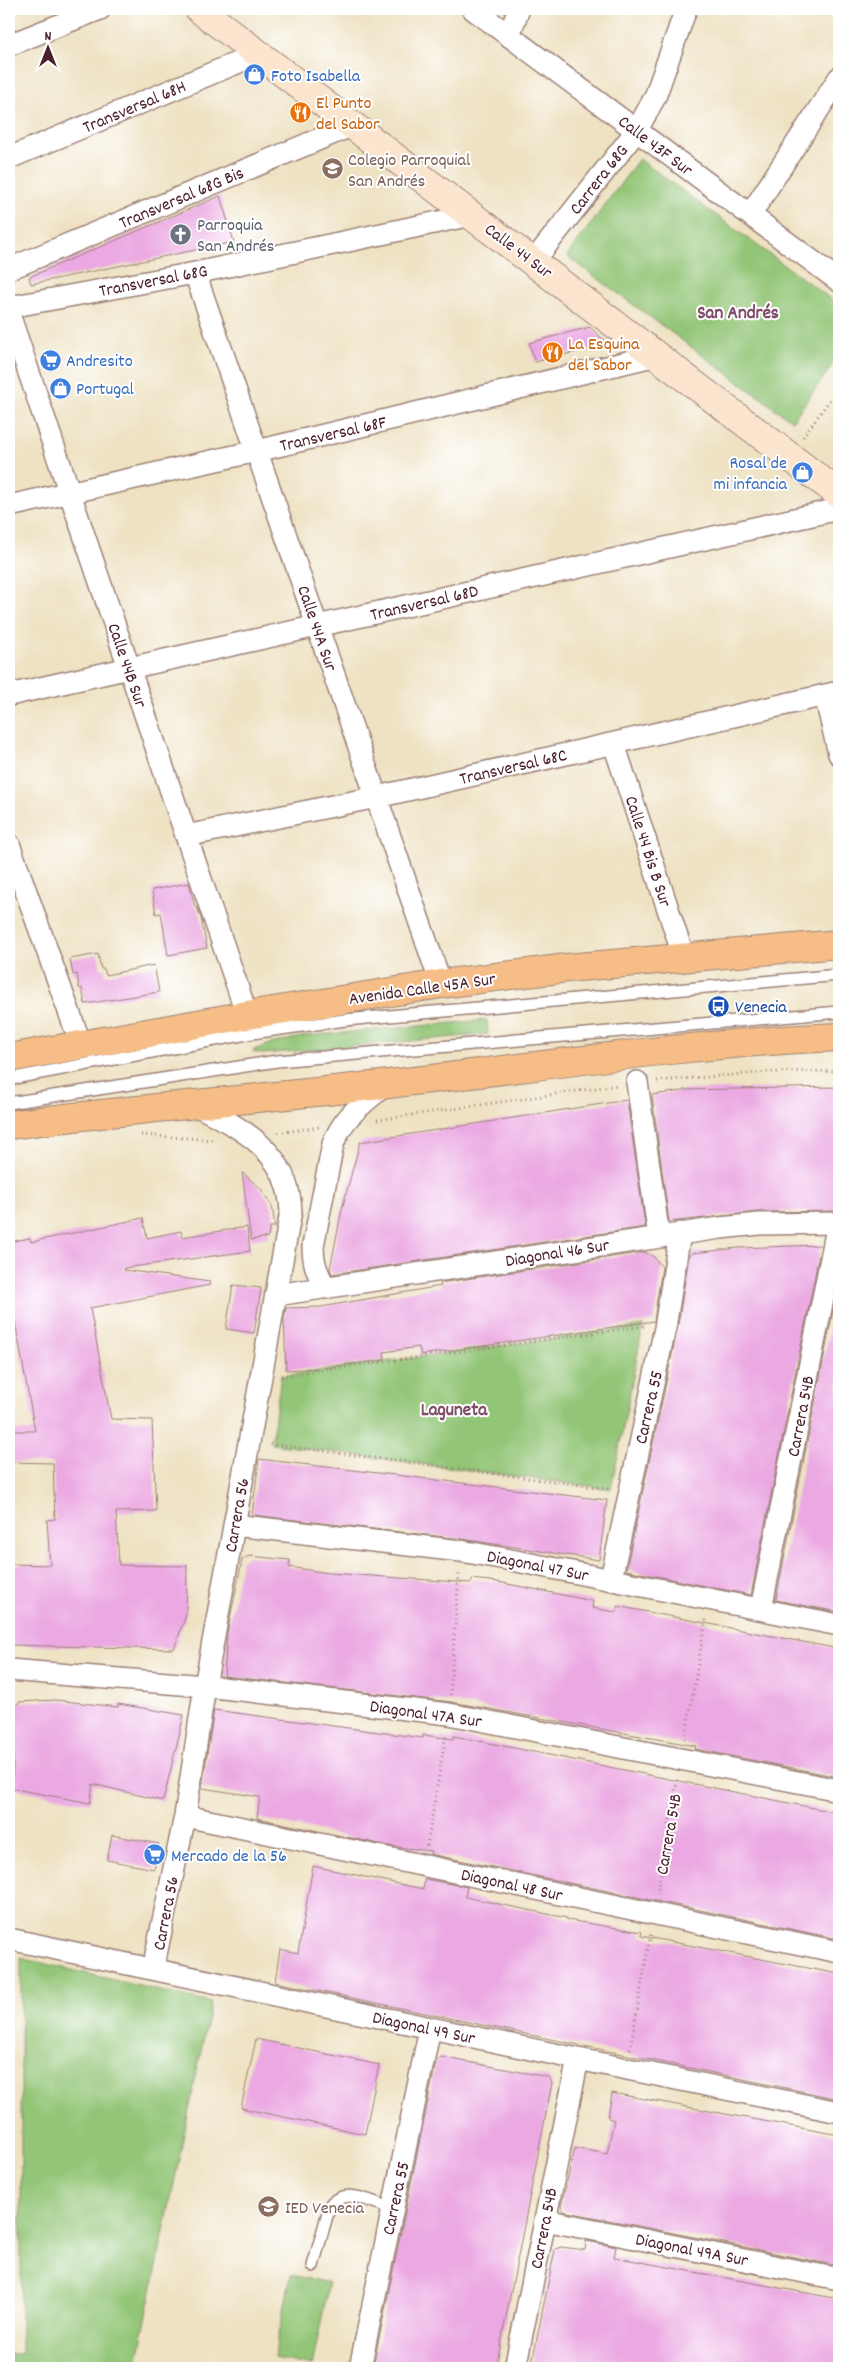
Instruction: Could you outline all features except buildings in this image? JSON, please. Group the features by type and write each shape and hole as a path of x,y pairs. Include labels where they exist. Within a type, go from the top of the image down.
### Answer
{"highway":[{"name":"Avenida Calle 45A Sur","path":"17,1055 441,984 567,968 839,944"},
{"path":"9,1125 693,1049 836,1038"}],"street":[{"path":"9,45 100,9"},
{"name":"Calle 44 Sur","path":"198,9 534,261 839,494"},
{"name":"Calle 43F Sur","path":"473,9 839,281"},
{"path":"509,35 519,9"},
{"name":"Carrera 68G","path":"534,261 637,130 655,97 686,9"},
{"name":"Transversal 68H","path":"9,158 258,54"},
{"path":"750,215 839,78"},
{"name":"Transversal 68G Bis","path":"9,269 353,125"},
{"name":"Transversal 68G","path":"9,307 195,273 472,215"},
{"name":"Calle 44A Sur","path":"195,273 441,984"},
{"name":"Calle 44B Sur","path":"9,314 247,1015"},
{"name":"Transversal 68F","path":"9,506 257,451 657,355"},
{"name":"Transversal 68D","path":"9,695 839,509"},
{"path":"832,693 839,754"},
{"name":"Transversal 68C","path":"186,836 377,797 832,693"},
{"name":"Calle 44 Bis B Sur","path":"614,744 684,958"},
{"path":"9,844 81,1045"},
{"path":"637,1082 658,1237"},
{"path":"326,1288 316,1271 313,1260 313,1246 333,1144 342,1124 349,1115 386,1084"},
{"name":"Carrera 56","path":"153,1970 185,1816 205,1686 291,1211 287,1183 269,1154 239,1127 194,1104"},
{"name":"Diagonal 46 Sur","path":"276,1295 680,1234 759,1224 839,1223"},
{"name":"Carrera 54B","path":"761,1609 839,1223"},
{"name":"Carrera 55","path":"611,1579 665,1328 680,1234"},
{"name":"Diagonal 47 Sur","path":"234,1525 461,1551 839,1625"},
{"name":"Diagonal 47A Sur","path":"9,1670 205,1686 449,1714 839,1790"},
{"name":"Diagonal 48 Sur","path":"185,1816 839,1952"},
{"name":"Diagonal 49 Sur","path":"9,1938 153,1970 839,2112"},
{"name":"Carrera 55","path":"360,2368 430,2028"},
{"name":"Carrera 54B","path":"515,2368 578,2059"},
{"name":"Diagonal 49A Sur","path":"545,2220 839,2279"}],"lane":[{"path":"9,1079 252,1033 345,1020 839,975"},
{"path":"9,1103 277,1062 839,1012"},
{"path":"313,2266 330,2205 336,2198 344,2195 392,2209"}],"path":[{"path":"789,456 839,387"},
{"path":"136,1135 223,1140 637,1082 769,1072 839,1070"},
{"path":"261,1378 643,1326 665,1328"},
{"path":"250,1441 629,1491"},
{"name":"Carrera 54B","path":"626,2069 710,1599"}],"green space":[{"path":"639,159 839,305 839,356 792,421 567,256"},
{"path":"487,1020 488,1034 263,1054 253,1052 269,1044 306,1036"},
{"path":"643,1326 611,1489 271,1444 281,1376"},
{"path":"21,1958 211,2003 136,2368 9,2368 9,2354 21,2354"},
{"path":"291,2275 329,2283 312,2366 274,2358"}],"place":[{"name":"Foto Isabella","path":"255,75"},
{"name":"El Punto del Sabor","path":"300,112"},
{"name":"Colegio Parroquial San Andrés","path":"332,169"},
{"name":"Parroquia San Andrés","path":"181,234"},
{"name":"La Esquina del Sabor","path":"552,353"},
{"name":"Andresito","path":"50,360"},
{"name":"Portugal","path":"60,388"},
{"name":"Rosal de mi infancia","path":"803,472"},
{"name":"Venecia","path":"719,1006"},
{"name":"Mercado de la 56","path":"155,1855"},
{"name":"IED Venecia","path":"269,2207"}],"district":[{"name":"San Andrés","path":"738,311"},
{"name":"Laguneta","path":"454,1408"}]}
